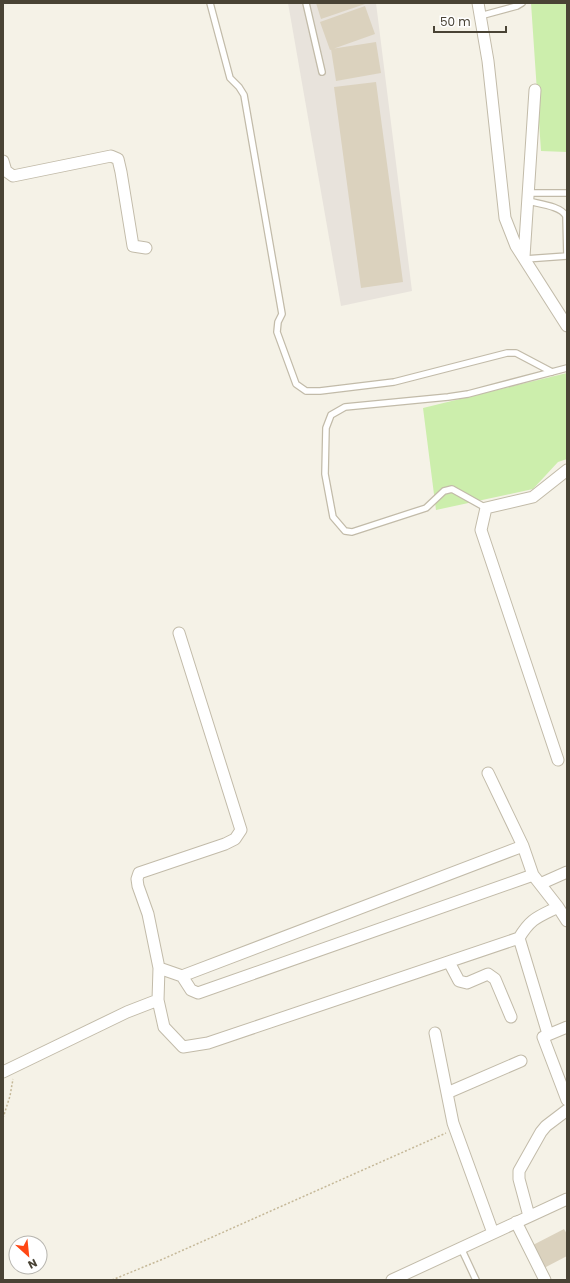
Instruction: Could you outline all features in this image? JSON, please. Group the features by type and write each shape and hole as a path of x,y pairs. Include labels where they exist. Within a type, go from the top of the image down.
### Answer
{"street":[{"path":"478,3 488,62 505,218 516,246 567,326"},
{"path":"524,258 535,90"},
{"path":"3,161 6,171 13,176 111,156 118,159 133,246 146,248"},
{"path":"558,760 481,530 486,508 533,497 567,470"},
{"path":"179,633 241,830 235,839 225,844 139,873 137,879 148,914 159,968 158,1000 164,1028 183,1047 208,1044 520,938"},
{"path":"488,773 523,846 533,875 567,921"},
{"path":"182,976 523,846"},
{"path":"540,884 567,872"},
{"path":"159,968 182,976 191,990 198,993 533,875"},
{"path":"548,1034 520,938 526,926 532,920 558,907"},
{"path":"449,962 459,981 467,983 488,974 495,979 510,1017"},
{"path":"3,1072 126,1012 158,1000"},
{"path":"567,1027 543,1037 567,1100"},
{"path":"435,1033 455,1130 493,1233"},
{"path":"447,1092 521,1061"},
{"path":"529,1216 519,1179 519,1171 541,1132 546,1126 567,1110"},
{"path":"392,1280 567,1199"},
{"path":"516,1222 545,1280"}],"lane":[{"path":"210,3 230,78 239,87 244,95 282,314 278,322 277,332 296,384 306,392 394,382 516,352 552,372"},
{"path":"306,3 322,72"},
{"path":"480,16 517,6 522,3"},
{"path":"528,197 567,194"},
{"path":"524,258 567,256 565,214 560,209 528,197"},
{"path":"486,508 452,489 444,491 426,508 352,532 345,531 333,517 325,474 326,428 331,415 345,407 468,394 567,368"},
{"path":"461,1248 476,1280"}],"path":[{"path":"3,1118 10,1096 12,1079 21,1063"},
{"path":"112,1280 455,1130"}],"shaded area":[{"path":"288,3 376,3 412,291 341,306"}],"green space":[{"path":"531,3 567,3 567,152 541,151"},
{"path":"567,373 567,459 558,462 533,489 436,510 423,408"}],"building":[{"path":"316,3 365,3 365,4 321,19"},
{"path":"365,6 375,34 330,50 320,22"},
{"path":"376,42 381,73 336,81 331,49"},
{"path":"376,82 403,282 361,288 334,87"},
{"path":"564,1229 567,1234 567,1256 544,1268 533,1245"}]}
